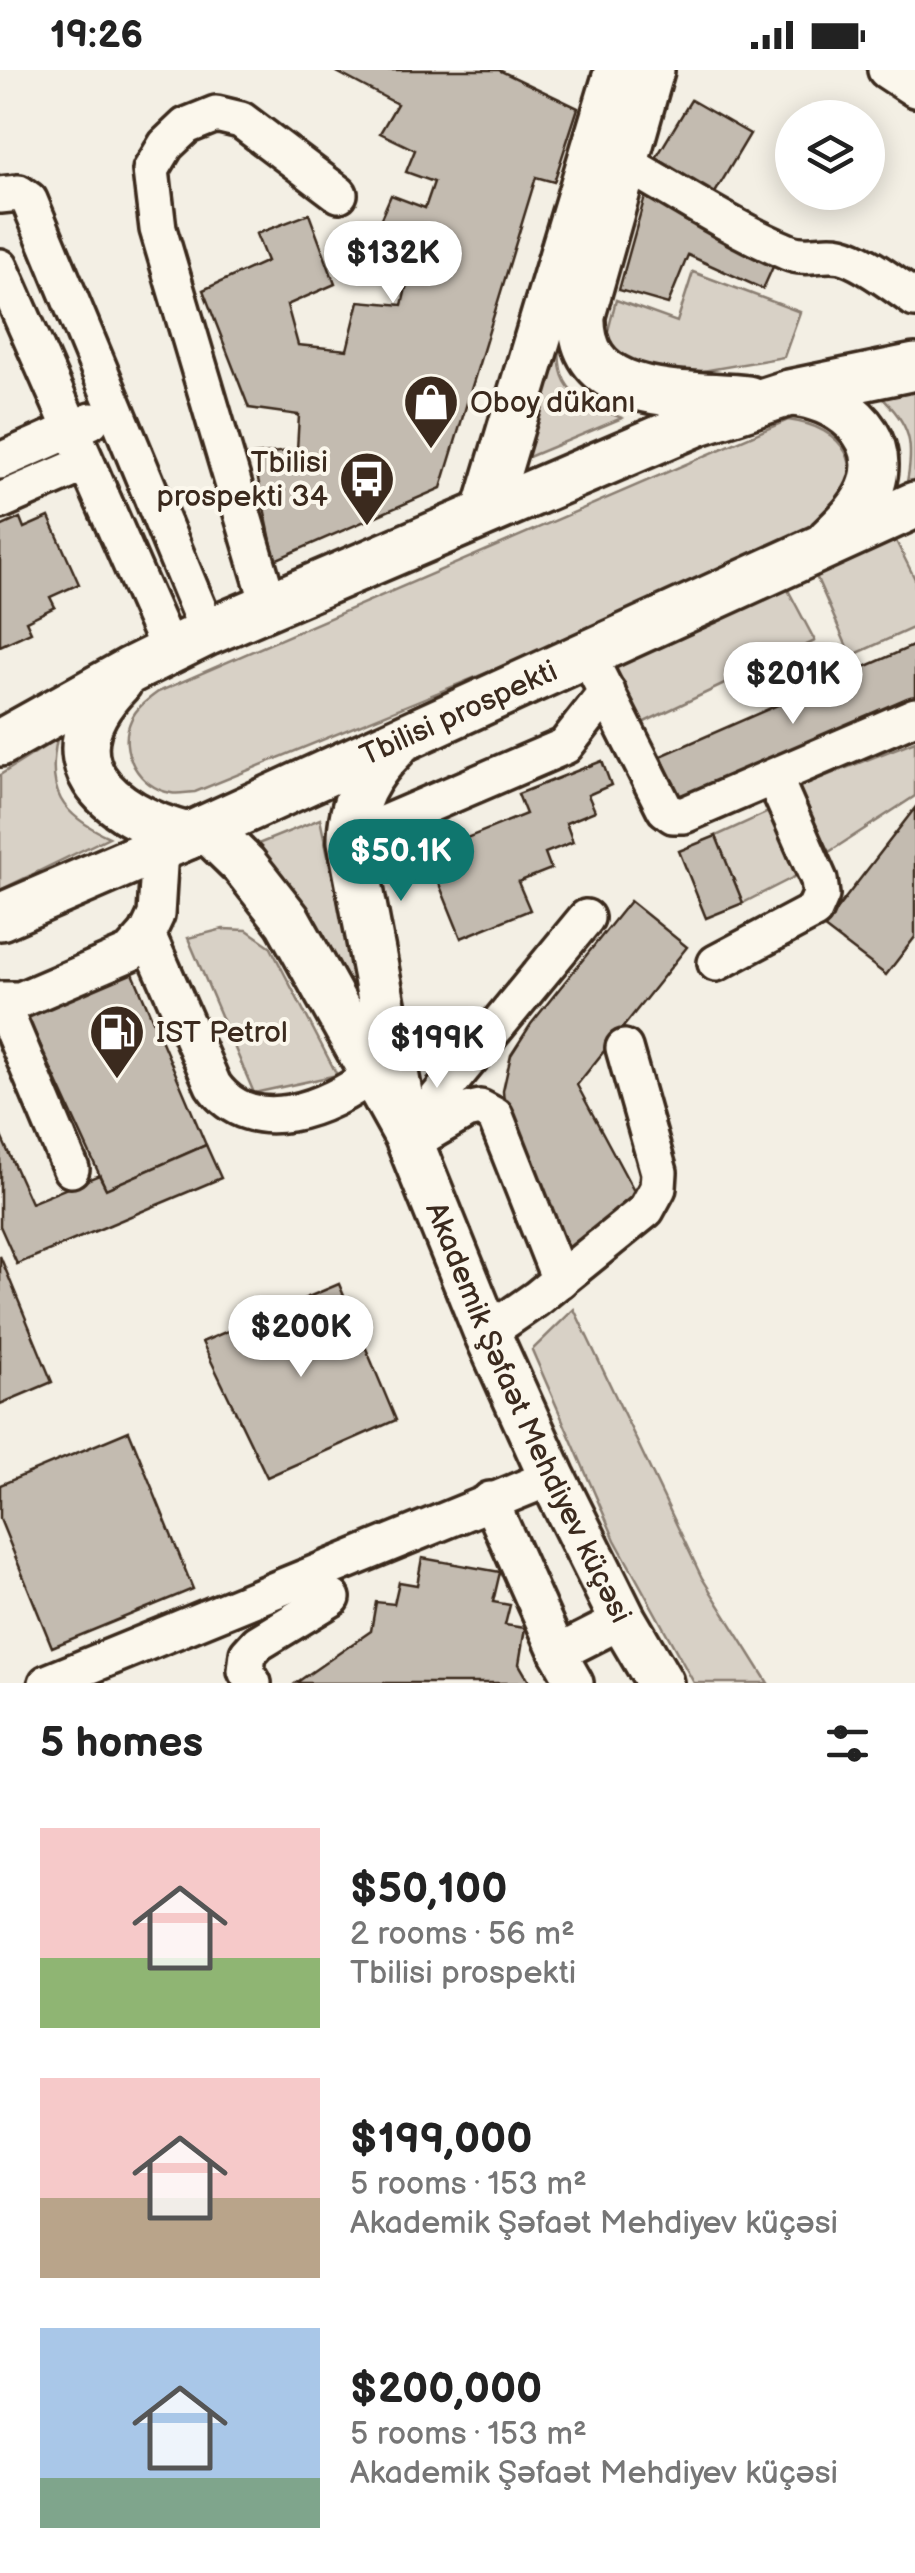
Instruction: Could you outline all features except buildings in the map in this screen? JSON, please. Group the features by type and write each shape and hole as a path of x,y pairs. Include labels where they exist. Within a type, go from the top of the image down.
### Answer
{"main road":[{"path":"486,511 618,70"},
{"path":"652,70 582,315 582,331 591,358 600,369 627,385 825,398 842,408 857,421 872,452 872,484 854,515 822,549"},
{"path":"0,743 169,651 270,604 699,422 777,397 915,367"},
{"name":"Tbilisi prospekti","path":"0,917 402,740 597,674 822,549 915,505"},
{"path":"169,651 106,695 94,712 86,731 91,773 107,798 121,809 244,865 288,921 382,1068"},
{"path":"351,841 355,803 364,785 402,740"},
{"name":"Akademik Şəfaət Mehdiyev küçəsi","path":"351,841 382,1068 487,1333 552,1477 623,1620 660,1683"}],"lane":[{"path":"886,70 915,88"},
{"path":"270,604 158,229 151,170 166,145 186,126 216,114 241,120 340,194"},
{"path":"624,162 792,254 805,258 846,256 915,298"},
{"path":"0,195 19,192 29,200 116,413 169,651"},
{"path":"0,266 169,651"},
{"path":"0,461 69,429 116,413"},
{"path":"0,501 85,464"},
{"path":"597,674 665,809 673,815 684,815 915,716"},
{"path":"351,841 565,746 597,674"},
{"path":"716,964 814,910 820,895 819,880 774,778"},
{"path":"71,1169 0,1000 20,1000 130,953 147,934 185,838"},
{"path":"409,1139 586,918"},
{"path":"147,934 213,1085 222,1098 236,1107 254,1115 298,1111 343,1095 382,1068"},
{"path":"487,1333 646,1210 658,1188 659,1172 624,1048"},
{"path":"409,1139 466,1111 480,1108 495,1116 560,1280"},
{"path":"47,1683 552,1477"},
{"path":"490,1500 567,1668 623,1620"},
{"path":"253,1683 246,1671 248,1654 258,1643 332,1598"}],"shaded area":[{"path":"693,272 800,312 784,357 662,378 613,362 607,335 616,300 677,322"},
{"path":"563,314 559,354 565,381 585,401 622,418 519,461"},
{"path":"915,389 915,483 906,487 908,436 898,416 879,395"},
{"path":"788,420 824,431 846,452 850,481 834,516 535,653 195,792 174,794 160,790 149,784 134,766 127,732 139,708 158,692"},
{"path":"895,539 915,579 915,627 851,656 816,576"},
{"path":"787,588 815,641 634,727 606,669"},
{"path":"57,739 54,773 61,799 79,820 109,837 0,890 0,775"},
{"path":"915,741 915,796 829,852 795,788"},
{"path":"775,809 800,874 743,903 716,836"},
{"path":"320,819 360,1005 295,892 253,846"},
{"path":"223,929 247,930 270,946 337,1075 254,1093 188,938"},
{"path":"574,1309 702,1578 768,1683 694,1683 615,1540 532,1350"}],"place":[{"name":"Oboy dükanı","path":"431,451"},
{"name":"Tbilisi prospekti 34","path":"367,528"},
{"name":"IST Petrol","path":"117,1081"}]}
